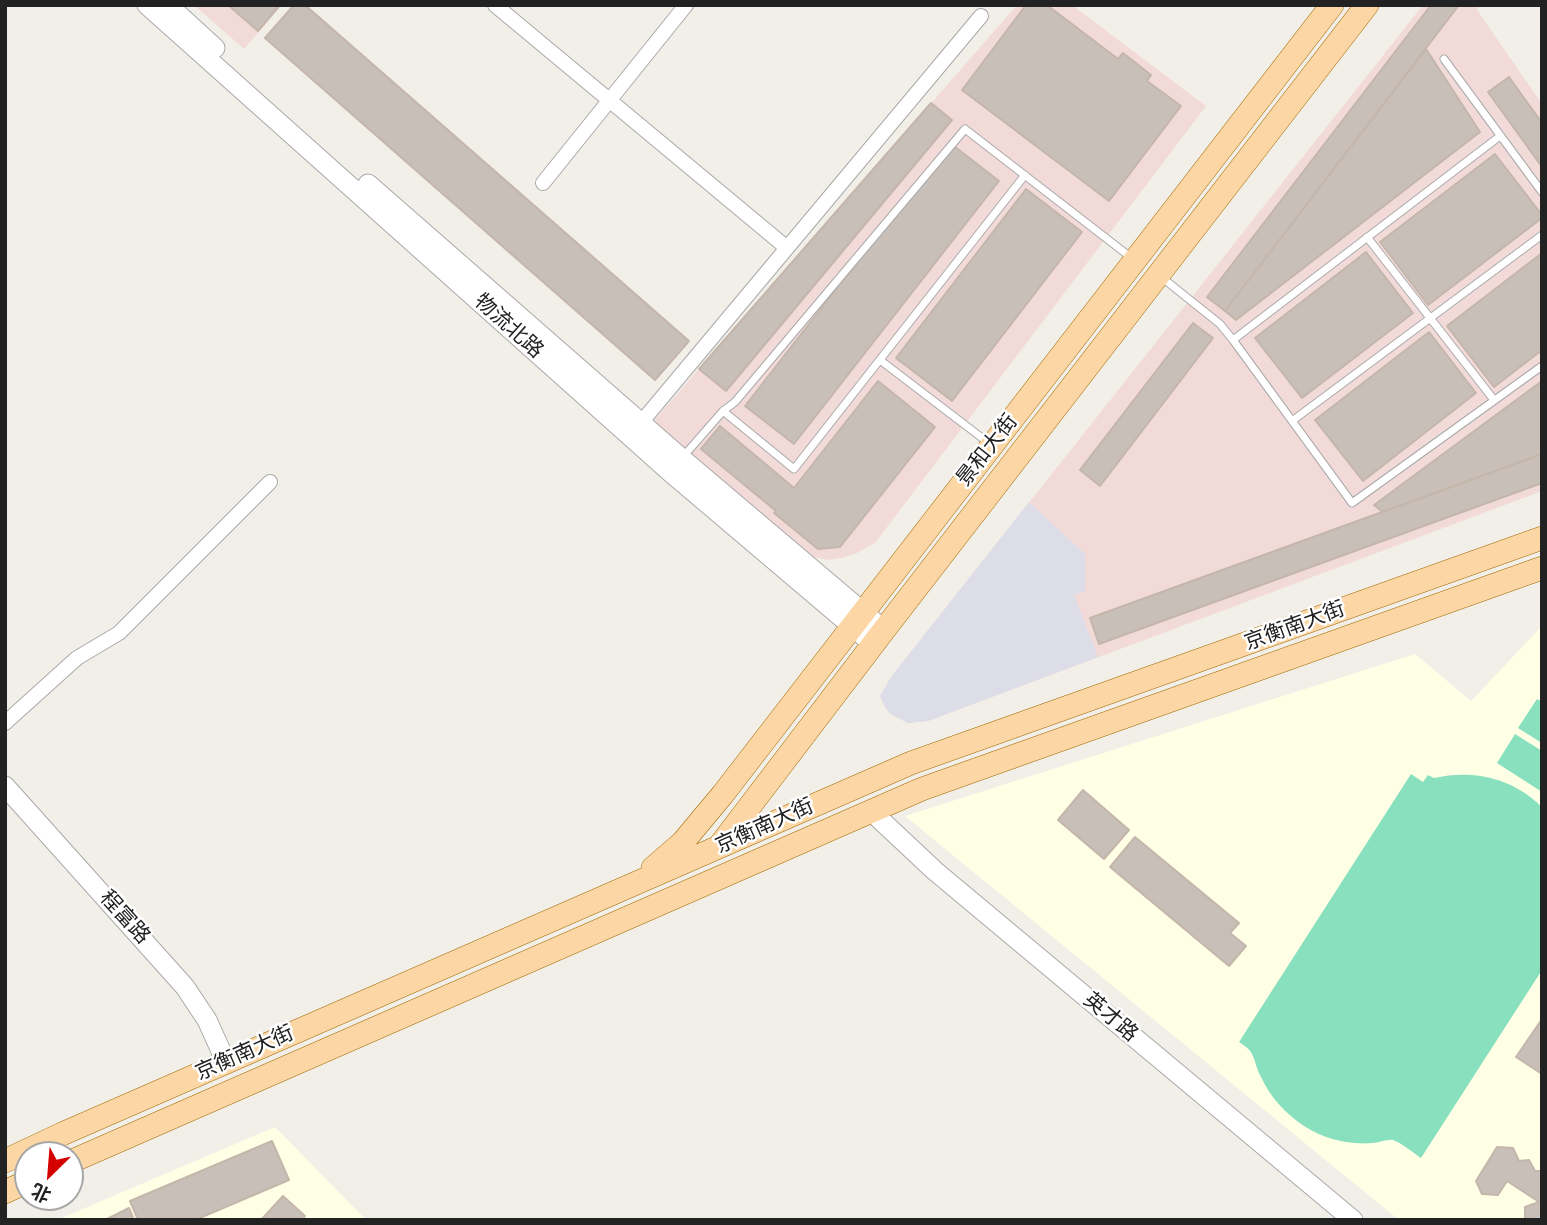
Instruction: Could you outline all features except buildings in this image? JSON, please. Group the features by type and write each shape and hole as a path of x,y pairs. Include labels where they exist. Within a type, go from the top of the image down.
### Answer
{"main road":[{"name":"景和大街","path":"632,885 683,842 723,794 1332,5"},
{"name":"景和大街","path":"683,893 1367,5"},
{"name":"京衡南大街","path":"5,1161 911,763 1542,538"},
{"name":"京衡南大街","path":"84,1156 922,789 1542,568"}],"street":[{"name":"物流北路","path":"147,5 669,471 879,637"},
{"name":"物流北路","path":"168,5 269,98 681,458 857,619"},
{"path":"495,5 787,248"},
{"path":"543,183 686,5"},
{"path":"645,419 981,16"},
{"path":"5,723 77,658 119,633 270,482"},
{"name":"程富路","path":"5,786 185,986 207,1020 226,1062"},
{"name":"英才路","path":"871,811 935,872 1353,1220"}],"lane":[{"path":"1444,59 1542,192"},
{"path":"681,458 723,411 736,402 965,129 1136,260"},
{"path":"1233,340 1500,136"},
{"path":"723,411 794,469 1025,176"},
{"path":"1292,421 1542,236"},
{"path":"1367,237 1494,400"},
{"path":"1158,275 1220,324 1352,503 1542,366"},
{"path":"880,360 992,446"}],"shaded area":[{"path":"194,5 282,5 244,49"},
{"path":"1017,5 1072,5 1206,106 875,543 841,558 828,560 814,557 651,424"},
{"path":"1423,5 1480,5 1477,10 1542,104 1542,491 928,721 908,723 893,715 886,709 880,696 891,677"},
{"path":"1029,502 1085,554 1085,591 1074,595 1098,657 928,721 908,723 892,715 880,696 891,677"},
{"path":"1542,626 1542,1220 1399,1220 905,816 1415,654 1471,701"},
{"path":"275,1127 366,1220 57,1220 84,1211 84,1208"}],"green space":[{"path":"1537,699 1542,702 1542,743 1518,728"},
{"path":"1515,734 1542,751 1542,792 1497,763"},
{"path":"1411,774 1423,782 1428,775 1434,778 1463,775 1492,778 1518,789 1542,807 1542,970 1421,1158 1393,1140 1374,1143 1345,1142 1328,1138 1304,1126 1274,1098 1251,1053 1239,1042"}]}
